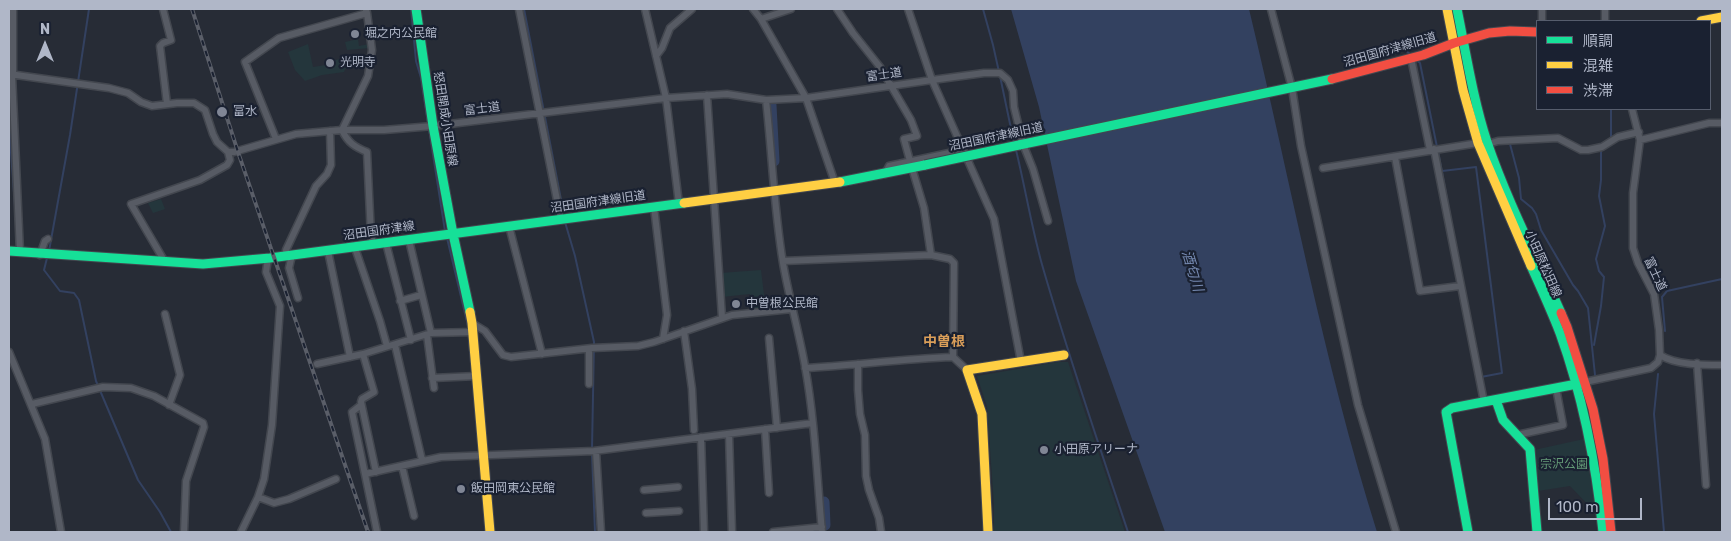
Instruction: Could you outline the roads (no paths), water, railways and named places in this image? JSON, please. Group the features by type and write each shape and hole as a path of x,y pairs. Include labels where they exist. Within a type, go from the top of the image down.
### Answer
{"main road":[{"name":"怒田開成小田原線","path":"416,9 430,127 453,234"},
{"name":"小田原松田線","path":"1447,9 1488,144 1504,186 1567,328 1581,383 1601,502 1603,532"},
{"name":"小田原松田線","path":"1457,9 1458,42 1470,117 1478,143 1593,409 1603,459 1611,532"},
{"path":"1706,20 1722,17"},
{"name":"沼田国府津線旧道","path":"453,234 835,183 885,174 911,165 925,165 1292,88 1411,58 1489,33 1510,31 1536,32"},
{"path":"453,234 472,327 490,532"},
{"name":"沼田国府津線","path":"9,252 202,264 289,256 453,234"},
{"path":"988,532 982,414 967,370 1064,355"},
{"path":"1468,532 1446,412 1452,408 1581,383"},
{"path":"1496,400 1503,420 1530,449 1537,532"}],"street":[{"path":"13,9 11,74 21,241 20,252"},
{"path":"163,9 171,40 160,46 167,104"},
{"path":"519,9 565,220"},
{"path":"645,9 666,98 679,204"},
{"path":"656,56 662,48 670,28 692,9"},
{"path":"752,9 761,19 806,98 835,183"},
{"path":"761,19 791,9"},
{"path":"837,9 880,67 889,86 911,120 917,136 904,139 924,208 930,255"},
{"path":"908,9 932,80 994,219 1021,362"},
{"path":"1271,9 1292,88 1301,146 1358,405 1396,532"},
{"path":"276,138 245,62 279,38 367,11 372,50 368,76 342,130 346,140 367,152 371,236 374,245"},
{"path":"1411,58 1484,402"},
{"name":"富士道","path":"228,152 238,152 276,138 296,134 342,130 430,127 666,98 707,95 727,94 766,100 806,98 990,73 1000,73 1004,76 1013,91 1021,144"},
{"path":"11,74 78,83 128,93 152,106 188,102 201,106 205,110 213,134 228,152 230,160 227,165 200,180 131,204 165,262"},
{"path":"707,95 722,317"},
{"path":"766,100 783,261 806,368 817,459 822,529 773,532"},
{"name":"富士道","path":"1632,110 1640,140 1633,193 1633,248 1638,263 1654,294 1660,355"},
{"path":"1640,140 1709,123 1722,123"},
{"path":"298,298 286,250 316,186 331,165 330,131"},
{"path":"1488,144 1498,141 1558,138 1582,150 1588,150 1602,147 1618,137 1639,132"},
{"path":"1323,168 1478,143"},
{"path":"1021,144 1033,169 1048,221"},
{"path":"911,165 963,150"},
{"path":"1395,157 1420,291 1460,286"},
{"path":"654,208 667,314 663,339"},
{"path":"509,226 542,354"},
{"path":"45,255 45,241 48,239"},
{"path":"409,240 429,334 434,388"},
{"path":"386,243 411,340"},
{"path":"355,248 387,346"},
{"path":"328,251 350,357"},
{"path":"783,261 930,255 950,259 954,263 953,357"},
{"path":"241,532 258,497 264,479 272,425 280,306 266,272 268,258"},
{"path":"400,301 422,295"},
{"path":"317,364 363,354 429,334 472,327 485,331 502,355 511,357 592,348 638,346 663,339 722,317 792,309"},
{"path":"165,314 180,375 169,405"},
{"path":"684,331 692,389 694,430"},
{"path":"769,338 777,428"},
{"path":"395,345 422,460"},
{"path":"588,384 592,348"},
{"path":"9,352 45,439 60,532"},
{"path":"363,354 374,392 362,399 361,405 376,472"},
{"path":"1581,383 1651,368 1658,362 1660,355 1667,360 1722,365"},
{"path":"806,368 953,357 967,370"},
{"path":"1697,363 1706,485"},
{"path":"858,364 860,414 865,435 866,476 879,518 881,532"},
{"path":"432,378 477,376"},
{"path":"32,404 102,387 131,388 154,396 203,423 204,428 186,481 184,532"},
{"path":"1517,435 1563,425 1556,388"},
{"path":"361,405 352,412 377,532"},
{"path":"365,474 441,457 593,451 813,423"},
{"path":"765,429 769,493"},
{"path":"729,434 732,532"},
{"path":"701,437 704,532"},
{"path":"593,451 601,532"},
{"path":"402,466 414,516"},
{"path":"258,497 274,502 289,499 336,480"},
{"path":"644,490 678,487"},
{"path":"646,513 679,511"}],"water":[{"name":"酒匂川","path":"1011,9 1249,9 1308,272 1340,403 1377,532 1165,532 1076,281 1039,107"}],"waterway":[{"path":"49,251 70,135 89,9"},
{"path":"411,9 416,61 421,78 428,124"},
{"path":"524,9 564,215"},
{"path":"983,9 999,72"},
{"path":"1375,51 1404,49 1411,55"},
{"path":"1416,60 1420,63 1437,147"},
{"path":"1000,76 1014,143"},
{"path":"771,105 774,161"},
{"path":"1611,110 1611,139"},
{"path":"11,116 11,153 15,206"},
{"path":"429,129 445,231"},
{"path":"1510,144 1519,178 1521,199 1536,214 1541,230 1588,308 1595,375"},
{"path":"1016,150 1037,247 1051,295 1128,532"},
{"path":"1594,345 1604,277 1599,271 1596,259 1605,226 1599,196 1601,150"},
{"path":"1438,151 1451,220"},
{"path":"1442,171 1476,167 1502,373 1481,377"},
{"path":"565,222 575,256 594,342 592,449"},
{"path":"447,238 468,326 470,353"},
{"path":"47,258 44,270 60,291 74,293 79,300 96,381 138,480 171,532"},
{"path":"1665,331 1662,297 1667,291 1722,279"},
{"path":"1658,374 1654,414 1664,532"},
{"path":"592,454 595,532"},
{"path":"824,502 825,525"}],"railway":[{"path":"192,9 238,152 368,532"}],"place":[{"name":"堀之内公民館","path":"355,34"},
{"name":"光明寺","path":"330,63"},
{"name":"富水","path":"222,112"},
{"name":"中曽根公民館","path":"736,304"},
{"name":"小田原アリーナ","path":"1044,450"},
{"name":"飯田岡東公民館","path":"461,489"}],"district":[{"name":"中曽根","path":"944,342"}],"park label":[{"name":"宗沢公園","path":"1564,465"}]}
